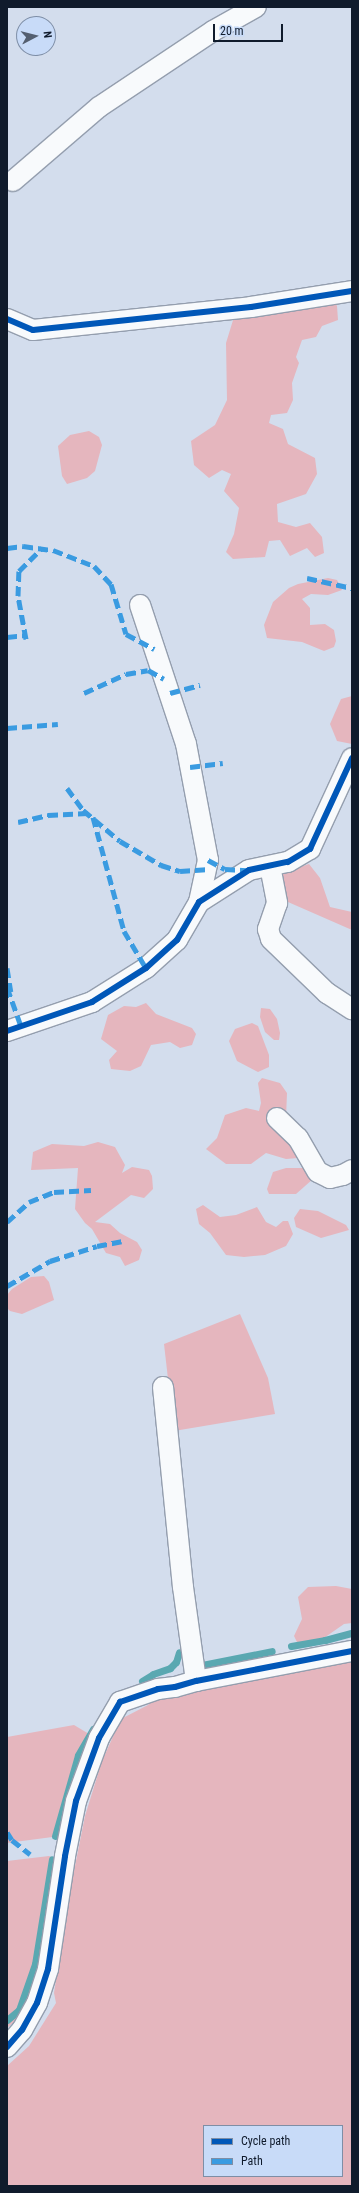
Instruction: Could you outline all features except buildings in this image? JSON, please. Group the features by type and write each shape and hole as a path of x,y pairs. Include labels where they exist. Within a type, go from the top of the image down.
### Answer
{"street":[{"path":"13,181 99,107 214,31 256,7"},
{"path":"7,319 33,330 251,307 352,291"},
{"path":"7,1031 92,1002 146,968 177,940 199,902 208,860 186,744 140,605"},
{"path":"199,902 249,870 288,862 310,848 352,758"},
{"path":"270,866 277,903 268,928 271,939 327,993 352,1009"},
{"path":"277,1118 298,1138 318,1172 330,1178 343,1175 352,1170"},
{"path":"163,1387 183,1587 196,1681"},
{"path":"7,2047 22,2030 37,2003 48,1969 65,1856 76,1801 99,1738 120,1702 158,1689 175,1687 196,1681 352,1651"}],"shaded area":[{"path":"331,298 337,306 338,320 322,326 316,337 302,340 296,357 299,363 292,383 293,400 287,413 271,415 269,423 283,429 288,444 315,458 317,474 306,494 277,504 278,522 296,527 310,523 322,537 324,553 315,557 307,548 290,556 280,540 269,541 265,557 233,559 226,552 234,534 239,508 224,491 231,474 222,470 209,478 194,465 191,441 215,425 227,400 226,343 234,317"},
{"path":"89,431 99,437 102,445 95,471 87,478 67,484 62,476 58,446 70,435"},
{"path":"328,578 337,580 342,590 328,595 311,594 302,599 310,608 310,625 325,624 334,630 336,641 334,647 324,651 302,642 267,638 264,625 273,602 289,588 298,584"},
{"path":"352,696 352,744 337,741 330,724 341,699"},
{"path":"309,864 320,878 330,907 352,912 352,930 288,902 279,894 282,873"},
{"path":"146,1003 156,1014 192,1028 196,1034 192,1045 180,1048 170,1042 151,1045 141,1066 130,1071 111,1069 109,1060 117,1051 101,1039 108,1015 124,1006 136,1007"},
{"path":"261,1008 270,1009 277,1019 280,1033 279,1040 274,1040 265,1032 260,1017"},
{"path":"252,1023 258,1026 269,1055 269,1067 258,1072 237,1061 229,1041 235,1029"},
{"path":"262,1078 280,1083 287,1093 286,1118 306,1140 298,1158 286,1159 266,1153 251,1164 226,1164 206,1149 217,1138 225,1115 246,1108 259,1111 261,1103 258,1083"},
{"path":"98,1142 115,1147 125,1165 122,1173 132,1167 149,1170 152,1176 153,1189 144,1198 131,1195 95,1222 110,1224 120,1233 137,1242 142,1250 139,1260 125,1266 120,1257 106,1253 92,1229 85,1223 75,1209 78,1168 31,1170 33,1152 52,1144 84,1146"},
{"path":"286,1168 307,1168 313,1179 296,1194 269,1194 267,1189 273,1172"},
{"path":"203,1205 220,1217 236,1215 257,1207 266,1222 276,1227 283,1221 288,1221 293,1234 286,1246 265,1255 244,1257 226,1255 210,1233 199,1224 196,1209"},
{"path":"300,1209 318,1211 346,1225 349,1230 321,1238 296,1227 294,1218"},
{"path":"44,1276 49,1282 54,1300 22,1314 10,1311 7,1308 7,1295 12,1289 31,1277"},
{"path":"240,1314 268,1378 275,1414 174,1431 164,1344"},
{"path":"336,1586 352,1589 352,1623 344,1624 311,1647 297,1642 294,1636 302,1619 298,1597 308,1587"},
{"path":"352,1657 352,2186 7,2186 7,2066 29,2046 56,2003 54,1993 67,1906 85,1816 102,1761 121,1719 148,1705 157,1695"},
{"path":"74,1725 94,1737 60,1836 7,1843 7,1737"},
{"path":"49,1856 57,1859 35,1982 17,2019 7,2028 7,1861"}],"waterway":[{"path":"291,1646 325,1640 352,1633"},
{"path":"202,1665 272,1651"},
{"path":"142,1681 153,1674 170,1668 176,1662 179,1652"},
{"path":"55,1836 78,1755 93,1729"},
{"path":"7,2020 19,2010 35,1964 52,1859"}],"marked path":[{"path":"7,548 23,546 53,550 94,566 111,584 126,634 154,649"},
{"path":"26,639 18,596 19,571 42,548"},
{"path":"307,578 352,588"},
{"path":"7,637 25,635"},
{"path":"84,693 126,674 148,670 164,679"},
{"path":"170,693 200,685"},
{"path":"7,728 58,724"},
{"path":"190,767 223,763"},
{"path":"67,788 83,810 120,841 161,865 180,871 206,869"},
{"path":"18,822 48,815 88,813"},
{"path":"93,817 124,931 146,968"},
{"path":"208,860 225,869 247,870"},
{"path":"7,968 11,992"},
{"path":"7,987 21,1026"},
{"path":"7,1222 29,1202 54,1192 91,1190"},
{"path":"7,1286 50,1261 97,1246 122,1241"},
{"path":"7,1832 12,1840 30,1854"}],"cycle path":[{"path":"7,319 33,330 251,307 352,291"},
{"path":"7,1031 92,1002 146,968 177,940 199,902 249,870 288,862 310,849 352,758"},
{"path":"7,2047 22,2030 37,2003 48,1969 65,1856 76,1801 99,1738 120,1702 158,1689 175,1687 196,1681 352,1651"}]}
